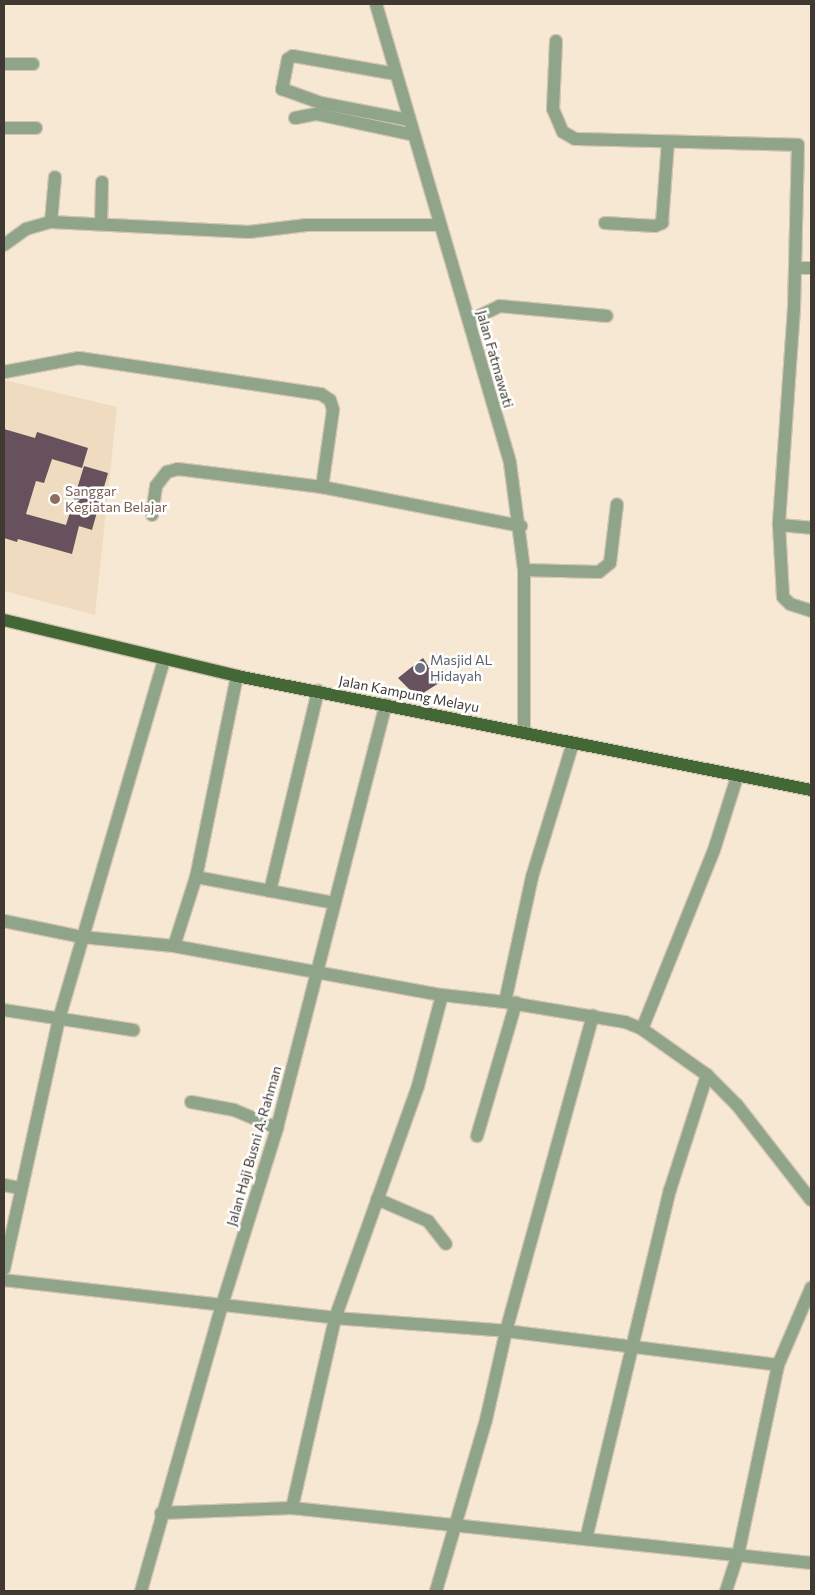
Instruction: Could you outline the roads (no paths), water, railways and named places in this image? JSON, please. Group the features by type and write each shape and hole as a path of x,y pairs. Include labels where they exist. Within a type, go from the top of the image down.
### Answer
{"main road":[{"name":"Jalan Kampung Melayu","path":"4,620 237,676 524,733 737,778 811,790"}],"street":[{"name":"Jalan Fatmawati","path":"376,4 408,120 510,463 520,526 524,570 524,733"},
{"path":"556,41 553,109 563,132 575,139 798,145 795,268 779,526 783,597 790,604 811,611"},
{"path":"396,74 293,56 288,59 282,90 321,103 408,120"},
{"path":"4,64 33,64"},
{"path":"295,118 316,114 414,135"},
{"path":"4,128 36,128"},
{"path":"605,223 655,226 662,223 668,142"},
{"path":"51,222 55,177"},
{"path":"101,224 102,182"},
{"path":"4,246 26,229 51,222 249,232 307,225 439,225"},
{"path":"795,268 811,268"},
{"path":"469,321 500,306 606,316"},
{"path":"4,372 64,359 94,359 320,394 330,400 333,410 322,486"},
{"path":"152,515 156,486 167,472 178,469 322,486 520,526"},
{"path":"524,570 599,572 610,563 614,548 618,504"},
{"path":"779,526 811,528"},
{"path":"4,1269 20,1188 59,1019 164,659"},
{"path":"174,946 196,877 237,676"},
{"path":"270,891 318,692"},
{"name":"Jalan Haji Busni A. Rahman","path":"141,1591 161,1513 222,1304 277,1128 386,705"},
{"path":"477,1136 510,1002 532,877 573,743"},
{"path":"642,1029 714,850 737,778"},
{"path":"196,877 335,903"},
{"path":"4,921 82,937 174,946 442,995 510,1002 593,1016 642,1029 707,1075 737,1105 811,1200"},
{"path":"292,1508 335,1318 418,1086 442,995"},
{"path":"4,1010 133,1030"},
{"path":"436,1591 486,1420 506,1331 593,1016"},
{"path":"586,1539 674,1173 707,1075"},
{"path":"190,1102 234,1110 277,1128"},
{"path":"4,1185 20,1188"},
{"path":"377,1199 428,1221 446,1244"},
{"path":"4,1280 335,1318 506,1331 778,1365"},
{"path":"726,1591 738,1555 778,1365 811,1288"},
{"path":"161,1513 292,1508 811,1563"}],"place":[{"name":"Sanggar Kegiatan Belajar","path":"55,499"},
{"name":"Masjid AL Hidayah","path":"420,668"}]}
